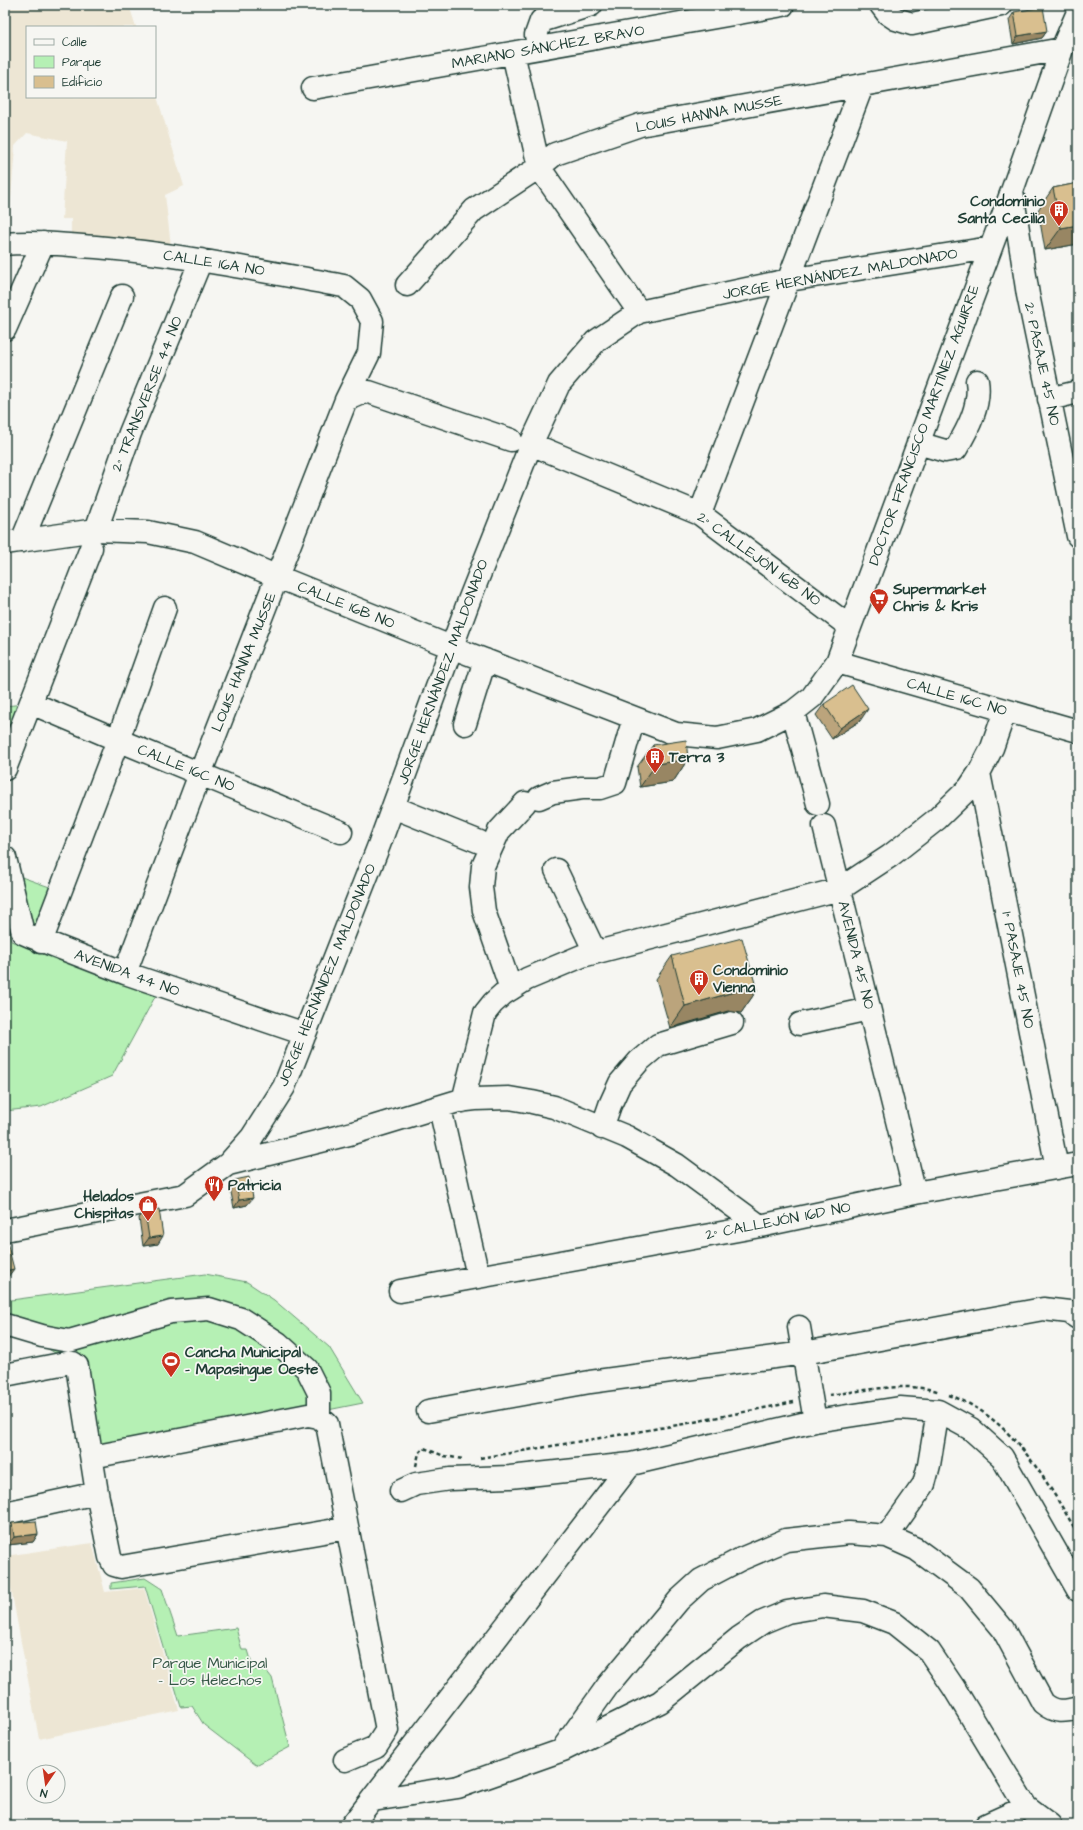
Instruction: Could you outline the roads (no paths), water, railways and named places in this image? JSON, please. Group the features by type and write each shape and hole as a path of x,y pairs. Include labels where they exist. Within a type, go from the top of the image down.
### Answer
{"street":[{"path":"539,48 536,35 541,22 591,5"},
{"name":"MARIANO SÁNCHEZ BRAVO","path":"313,88 783,5"},
{"path":"881,5 887,13 896,19 912,24 951,10 1001,5"},
{"name":"DOCTOR FRANCISCO MARTÍNEZ AGUIRRE","path":"676,734 717,738 757,730 793,712 812,697 837,662 1012,191 1062,49 1078,12"},
{"name":"LOUIS HANNA MUSSE","path":"407,285 474,210 539,167 555,154 640,125 1062,49"},
{"path":"513,53 539,167 639,312"},
{"path":"700,514 862,86"},
{"name":"2° PASAJE 45 NO","path":"1012,191 1028,295 1078,536"},
{"path":"5,329 43,243"},
{"name":"CALLE 16A NO","path":"5,244 43,243 136,251 201,260 344,286 360,299 372,321 369,353"},
{"name":"JORGE HERNÁNDEZ MALDONADO","path":"5,1230 185,1195 228,1164 252,1137 284,1087 393,807 451,647 521,442 559,384 596,341 639,312 789,280 990,248"},
{"name":"2° TRANSVERSE 44 NO","path":"5,769 93,539 130,434 201,260"},
{"path":"14,542 122,296"},
{"name":"LOUIS HANNA MUSSE","path":"125,973 200,774 278,578 346,400 369,353"},
{"path":"918,443 944,451 956,449 967,430 975,407 979,392 977,381"},
{"name":"2° CALLEJÓN 16B NO","path":"346,400 362,393 369,392 521,442 674,502 700,514 850,627"},
{"path":"1049,399 1078,392"},
{"name":"CALLE 16B NO","path":"14,542 93,539 148,532 195,542 278,578 676,734"},
{"path":"42,942 118,740 165,608"},
{"path":"465,724 485,660"},
{"name":"CALLE 16C NO","path":"837,662 1078,731"},
{"name":"CALLE 16C NO","path":"31,702 118,740 341,832"},
{"name":"AVENIDA 45 NO","path":"915,1193 840,889 890,856 937,819 969,788 992,748 1005,711"},
{"path":"793,712 818,804"},
{"path":"511,989 484,911 481,887 483,866 499,831 532,800 553,792 582,788 600,788 615,783 634,718"},
{"name":"1° PASAJE 45 NO","path":"979,773 1068,1166"},
{"path":"393,807 480,842"},
{"path":"463,1100 485,1013 493,1003 526,979 595,952 840,889 824,826"},
{"name":"AVENIDA 44 NO","path":"5,858 23,932 42,942 125,973 305,1034"},
{"path":"556,870 595,952"},
{"path":"800,1024 869,1009"},
{"path":"602,1128 620,1083 639,1061 658,1045 732,1024"},
{"path":"228,1164 353,1133 463,1100 509,1098 554,1108 627,1137 677,1165 760,1226"},
{"path":"440,1108 478,1276"},
{"name":"2° CALLEJÓN 16D NO","path":"400,1291 760,1226 915,1193 1068,1166"},
{"path":"5,1325 42,1336 69,1341 172,1312 209,1309 241,1319 278,1342 307,1369 319,1394 319,1417"},
{"path":"428,1411 590,1382 804,1353 1043,1309 1070,1312 1078,1318"},
{"path":"799,1327 816,1422"},
{"path":"5,1375 66,1363 74,1363 77,1366 97,1493 110,1557 114,1565 121,1567 347,1528"},
{"path":"401,1491 416,1484 450,1479 510,1476 631,1464 816,1422 900,1408 938,1412 971,1429 1002,1457 1078,1590"},
{"path":"887,1536 924,1484 929,1465 938,1412"},
{"path":"92,1457 308,1415 319,1417 327,1424 387,1730 376,1747 345,1760"},
{"path":"352,1825 373,1800 631,1464"},
{"path":"5,1513 97,1493"},
{"path":"562,1750 609,1684 679,1600 701,1580 741,1559 786,1540 849,1533 887,1536 916,1549 969,1588 1003,1629 1043,1703 1050,1709 1059,1712 1078,1708"},
{"path":"373,1800 458,1787 562,1750 660,1702 739,1638 763,1622 787,1612 823,1606 863,1611 894,1623 929,1651 954,1688 1026,1807 1050,1825"},
{"path":"986,1825 1026,1807"}],"place":[{"name":"Condominio Santa Cecilia","path":"1059,227"},
{"name":"Supermarket Chris & Kris","path":"879,615"},
{"name":"Terra 3","path":"655,774"},
{"name":"Condominio Vienna","path":"699,996"},
{"name":"Patricia","path":"214,1202"},
{"name":"Helados Chispitas","path":"148,1222"},
{"name":"Cancha Municipal - Mapasingue Oeste","path":"171,1378"}],"park label":[{"name":"Parque Municipal - Los Helechos","path":"210,1672"}]}
